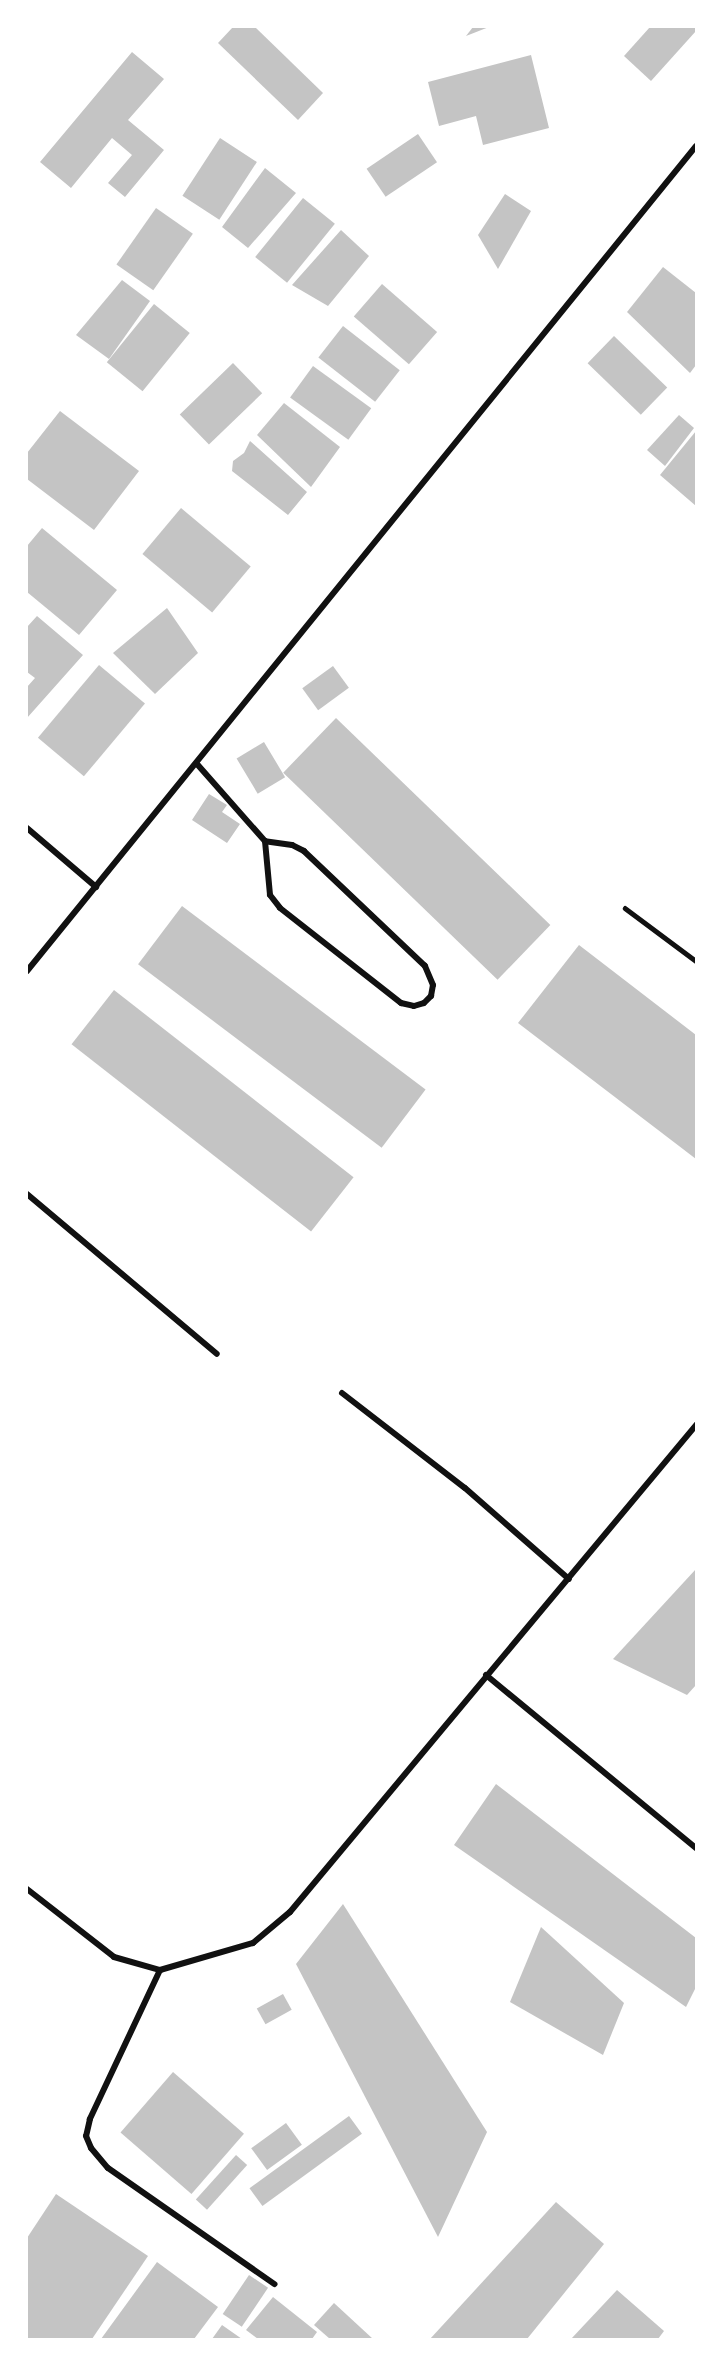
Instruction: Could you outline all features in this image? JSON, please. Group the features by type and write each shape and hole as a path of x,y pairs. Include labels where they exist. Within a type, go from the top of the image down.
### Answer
{"street":[{"path":"27,971 696,146"},
{"path":"197,764 265,841 270,895 280,908 401,1003 414,1006 424,1003 431,996 432,985 425,966 304,851 292,845 265,841"},
{"path":"27,828 96,887"},
{"path":"27,1194 218,1354"},
{"path":"342,1394 465,1488 569,1579"},
{"path":"27,1889 114,1957 160,1970 252,1943 290,1912 696,1425"},
{"path":"486,1675 696,1848"},
{"path":"160,1970 90,2119 86,2136 91,2148 108,2168 274,2284"}],"lane":[{"path":"625,908 696,961"}],"building":[{"path":"233,27 255,27 323,93 298,120 218,43"},
{"path":"473,27 489,27 466,36"},
{"path":"650,27 696,27 696,31 651,81 624,56"},
{"path":"132,52 164,79 128,120 164,150 125,197 108,183 132,155 112,138 71,188 40,162"},
{"path":"531,55 549,128 483,145 476,116 439,126 428,82"},
{"path":"418,134 437,162 386,197 367,169"},
{"path":"220,138 257,162 219,220 182,196"},
{"path":"265,168 296,193 248,248 222,227"},
{"path":"505,194 531,211 498,269 478,235"},
{"path":"303,198 335,224 287,283 255,257"},
{"path":"156,208 193,234 153,290 116,265"},
{"path":"341,230 369,256 328,306 292,285"},
{"path":"663,267 696,293 696,365 690,373 627,312"},
{"path":"122,280 150,301 109,359 76,335"},
{"path":"382,284 437,332 409,364 354,316"},
{"path":"154,304 190,333 143,391 107,362"},
{"path":"343,326 400,370 375,402 318,358"},
{"path":"614,336 667,387 641,415 588,363"},
{"path":"233,363 262,393 209,445 180,414"},
{"path":"313,366 371,408 348,440 290,398"},
{"path":"284,403 340,447 311,487 257,435"},
{"path":"60,411 139,471 94,530 27,479 27,453"},
{"path":"679,415 694,428 665,466 647,450"},
{"path":"696,431 696,506 660,475"},
{"path":"250,441 307,492 288,515 232,471 233,461 244,453"},
{"path":"181,508 251,566 212,612 142,554"},
{"path":"42,528 117,590 79,635 27,592 27,546"},
{"path":"167,608 198,653 155,694 113,653"},
{"path":"37,616 83,655 27,718 27,687 35,678 27,672 27,627"},
{"path":"99,665 145,704 84,776 38,738"},
{"path":"333,666 349,688 318,710 302,688"},
{"path":"336,718 550,925 498,980 283,773"},
{"path":"264,742 285,777 258,794 237,758"},
{"path":"209,794 227,805 222,812 240,824 227,843 192,820"},
{"path":"182,906 426,1090 382,1148 138,964"},
{"path":"579,945 696,1035 696,1159 518,1023"},
{"path":"114,990 354,1177 311,1232 72,1044"},
{"path":"696,1569 696,1685 687,1695 613,1659"},
{"path":"496,1784 696,1938 696,1987 686,2007 454,1845"},
{"path":"343,1904 487,2132 438,2237 296,1964"},
{"path":"541,1927 624,2003 603,2055 510,2002"},
{"path":"283,1994 292,2010 265,2024 257,2009"},
{"path":"173,2072 244,2134 191,2194 121,2132"},
{"path":"349,2116 362,2134 262,2206 249,2188"},
{"path":"286,2123 302,2145 267,2170 251,2148"},
{"path":"236,2155 247,2165 207,2210 196,2200"},
{"path":"56,2194 148,2256 92,2339 27,2338 27,2238"},
{"path":"556,2202 604,2244 527,2339 430,2339"},
{"path":"157,2262 218,2307 194,2339 101,2339"},
{"path":"249,2275 268,2288 242,2327 223,2314"},
{"path":"617,2290 664,2331 658,2339 571,2339"},
{"path":"273,2297 317,2332 312,2339 258,2339 246,2330"},
{"path":"334,2303 373,2339 330,2339 314,2325"},
{"path":"222,2325 242,2339 212,2339"}]}
